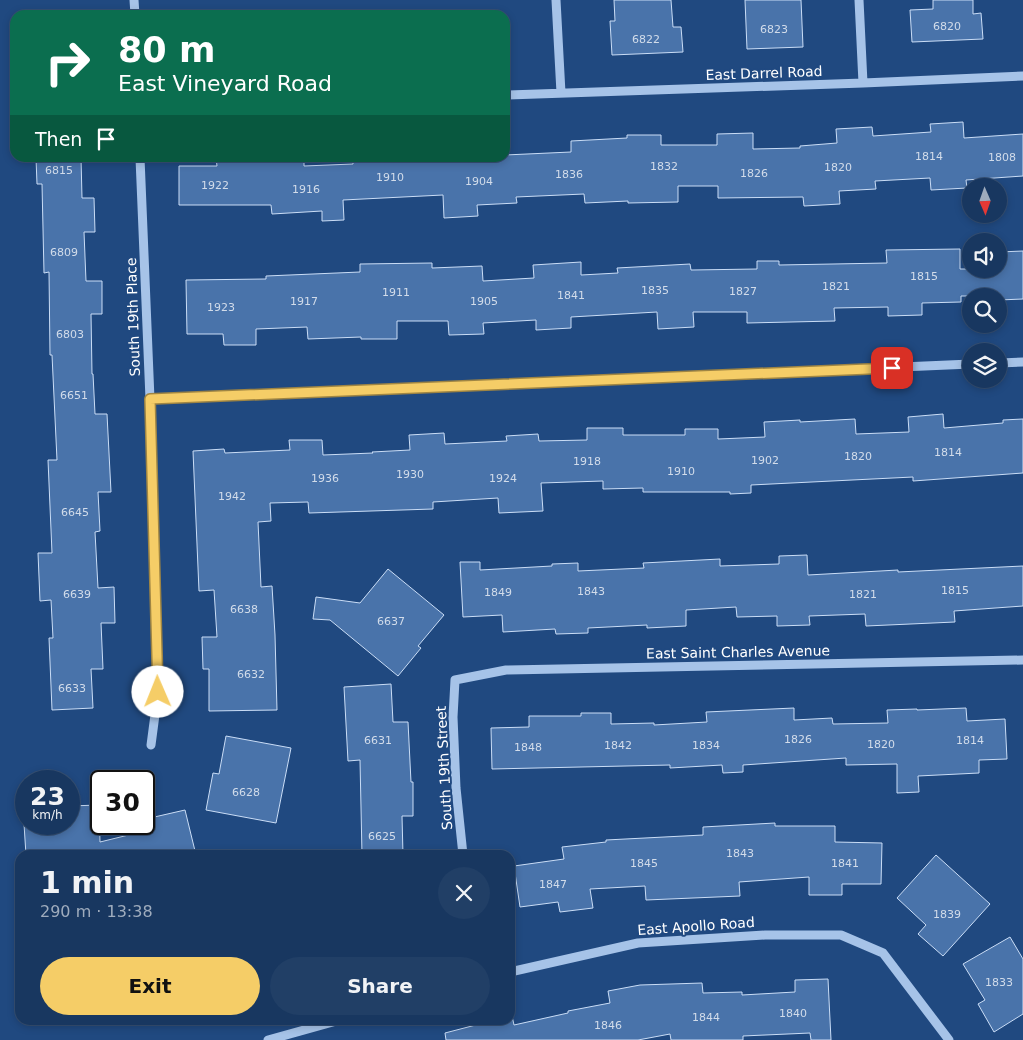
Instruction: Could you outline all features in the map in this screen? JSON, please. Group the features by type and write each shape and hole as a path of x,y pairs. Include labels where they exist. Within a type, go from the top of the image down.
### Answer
{"street":[{"path":"556,0 561,93"},
{"path":"859,0 863,83"},
{"name":"East Darrel Road","path":"510,95 1023,76"},
{"name":"South 19th Place","path":"140,162 150,399 158,692 151,745"},
{"path":"1007,363 1023,362"},
{"path":"150,399 962,364"},
{"name":"East Saint Charles Avenue","path":"455,680 506,670 1023,660"},
{"name":"South 19th Street","path":"455,680 453,717 456,788 462,850"},
{"name":"East Apollo Road","path":"515,971 638,943 765,935 841,935 884,953 949,1040"},
{"path":"268,1040 322,1025"}],"building":[{"path":"614,0 671,0 673,27 681,27 683,52 612,55 610,21 615,21"},
{"path":"745,0 801,0 803,47 747,49"},
{"path":"933,0 973,0 973,14 981,13 983,39 912,42 910,10 933,9"},
{"path":"963,122 964,138 1023,134 1023,176 962,178 962,188 931,190 930,178 875,181 876,189 839,191 840,204 804,206 803,197 718,198 718,186 678,186 678,202 628,203 628,201 585,203 584,194 516,197 517,203 477,205 478,216 444,218 443,195 343,200 344,220 322,221 322,211 272,214 271,205 179,205 179,166 217,166 216,162 304,162 304,166 353,164 353,162 510,162 510,155 571,152 571,141 627,138 627,135 661,135 661,145 717,145 717,134 753,133 753,149 800,148 800,146 837,143 836,129 872,127 873,136 931,132 930,124"},
{"path":"36,162 81,162 82,198 94,198 95,232 84,232 86,281 102,281 102,314 91,314 92,374 95,414 107,414 111,492 98,492 100,531 95,532 98,588 114,587 115,623 101,623 103,669 91,669 93,708 52,710 49,638 53,638 51,600 40,601 38,553 52,553 48,460 57,460 52,355 50,355 49,272 44,273 42,184 37,184"},
{"path":"960,249 962,278 1007,278 1007,252 1023,251 1023,299 1007,300 1007,288 962,288 961,302 922,303 922,315 888,316 888,307 834,308 835,321 747,323 747,312 693,312 694,327 658,329 657,312 571,317 571,328 536,330 536,320 483,323 484,334 449,335 448,321 397,321 397,339 361,339 361,337 308,339 307,327 256,329 256,345 224,345 223,334 187,334 186,280 266,279 266,276 360,272 360,264 432,263 432,268 482,266 483,281 534,278 533,265 581,262 581,275 618,273 617,268 690,264 691,270 757,269 757,261 779,261 779,265 887,263 886,250"},
{"path":"943,414 944,428 1003,423 1003,420 1023,419 1023,473 913,481 913,477 751,485 751,493 730,494 730,492 643,492 643,488 603,489 603,481 541,483 543,511 499,513 498,498 433,502 433,509 309,513 308,502 270,503 271,521 258,522 261,587 272,586 277,710 209,711 209,669 203,669 202,637 217,637 214,590 199,591 193,451 224,449 225,453 290,450 289,440 322,440 323,455 373,453 410,450 409,435 444,433 445,444 507,441 506,436 538,434 539,441 587,440 587,428 623,428 623,435 685,435 685,429 718,429 718,439 765,437 764,422 800,420 800,422 855,419 856,434 909,432 908,417"},
{"path":"807,555 808,575 1023,566 1023,606 954,611 955,622 866,626 865,614 809,616 810,625 777,626 777,616 737,617 736,607 686,610 686,626 647,628 647,625 588,628 588,633 556,634 555,629 503,632 502,615 463,617 460,562 480,562 480,570 578,563 578,571 644,568 643,563 720,559 720,566 779,564 779,556"},
{"path":"388,569 444,615 418,646 421,648 398,676 330,620 313,619 316,597 360,603"},
{"path":"391,684 393,722 408,722 411,782 413,782 413,816 402,816 403,850 362,850 360,760 348,761 344,687"},
{"path":"794,708 794,720 832,718 833,724 888,723 887,710 966,708 967,721 1005,719 1007,759 979,760 979,773 918,776 919,792 897,793 897,764 846,765 846,758 743,765 743,772 723,773 722,765 670,768 670,765 492,769 491,728 529,727 529,716 581,716 581,713 611,713 611,724 654,723 654,725 707,722 706,712"},
{"path":"226,736 291,748 276,823 206,810 213,773 219,774"},
{"path":"90,805 90,835 100,835 100,842 129,835 155,835 155,817 185,810 195,850 26,850 25,835 80,835 80,806"},
{"path":"775,823 775,826 835,826 835,842 882,843 881,884 842,884 842,895 809,895 809,877 739,882 740,896 646,900 645,886 590,889 593,908 560,912 558,902 520,907 515,866 564,859 562,847 606,842 606,840 703,835 703,827"},
{"path":"936,855 990,904 943,956 918,934 926,925 897,898"},
{"path":"1010,937 1023,959 1023,1014 994,1032 978,1004 985,1000 963,964"},
{"path":"828,979 831,1040 811,1040 810,1033 743,1036 743,1040 671,1040 670,1034 638,1040 446,1040 445,1033 476,1025 515,1025 568,1013 568,1011 610,1003 608,991 640,985 702,983 703,993 742,992 742,995 795,992 795,980"}],"route":[{"path":"158,692 150,399 892,368"}]}
